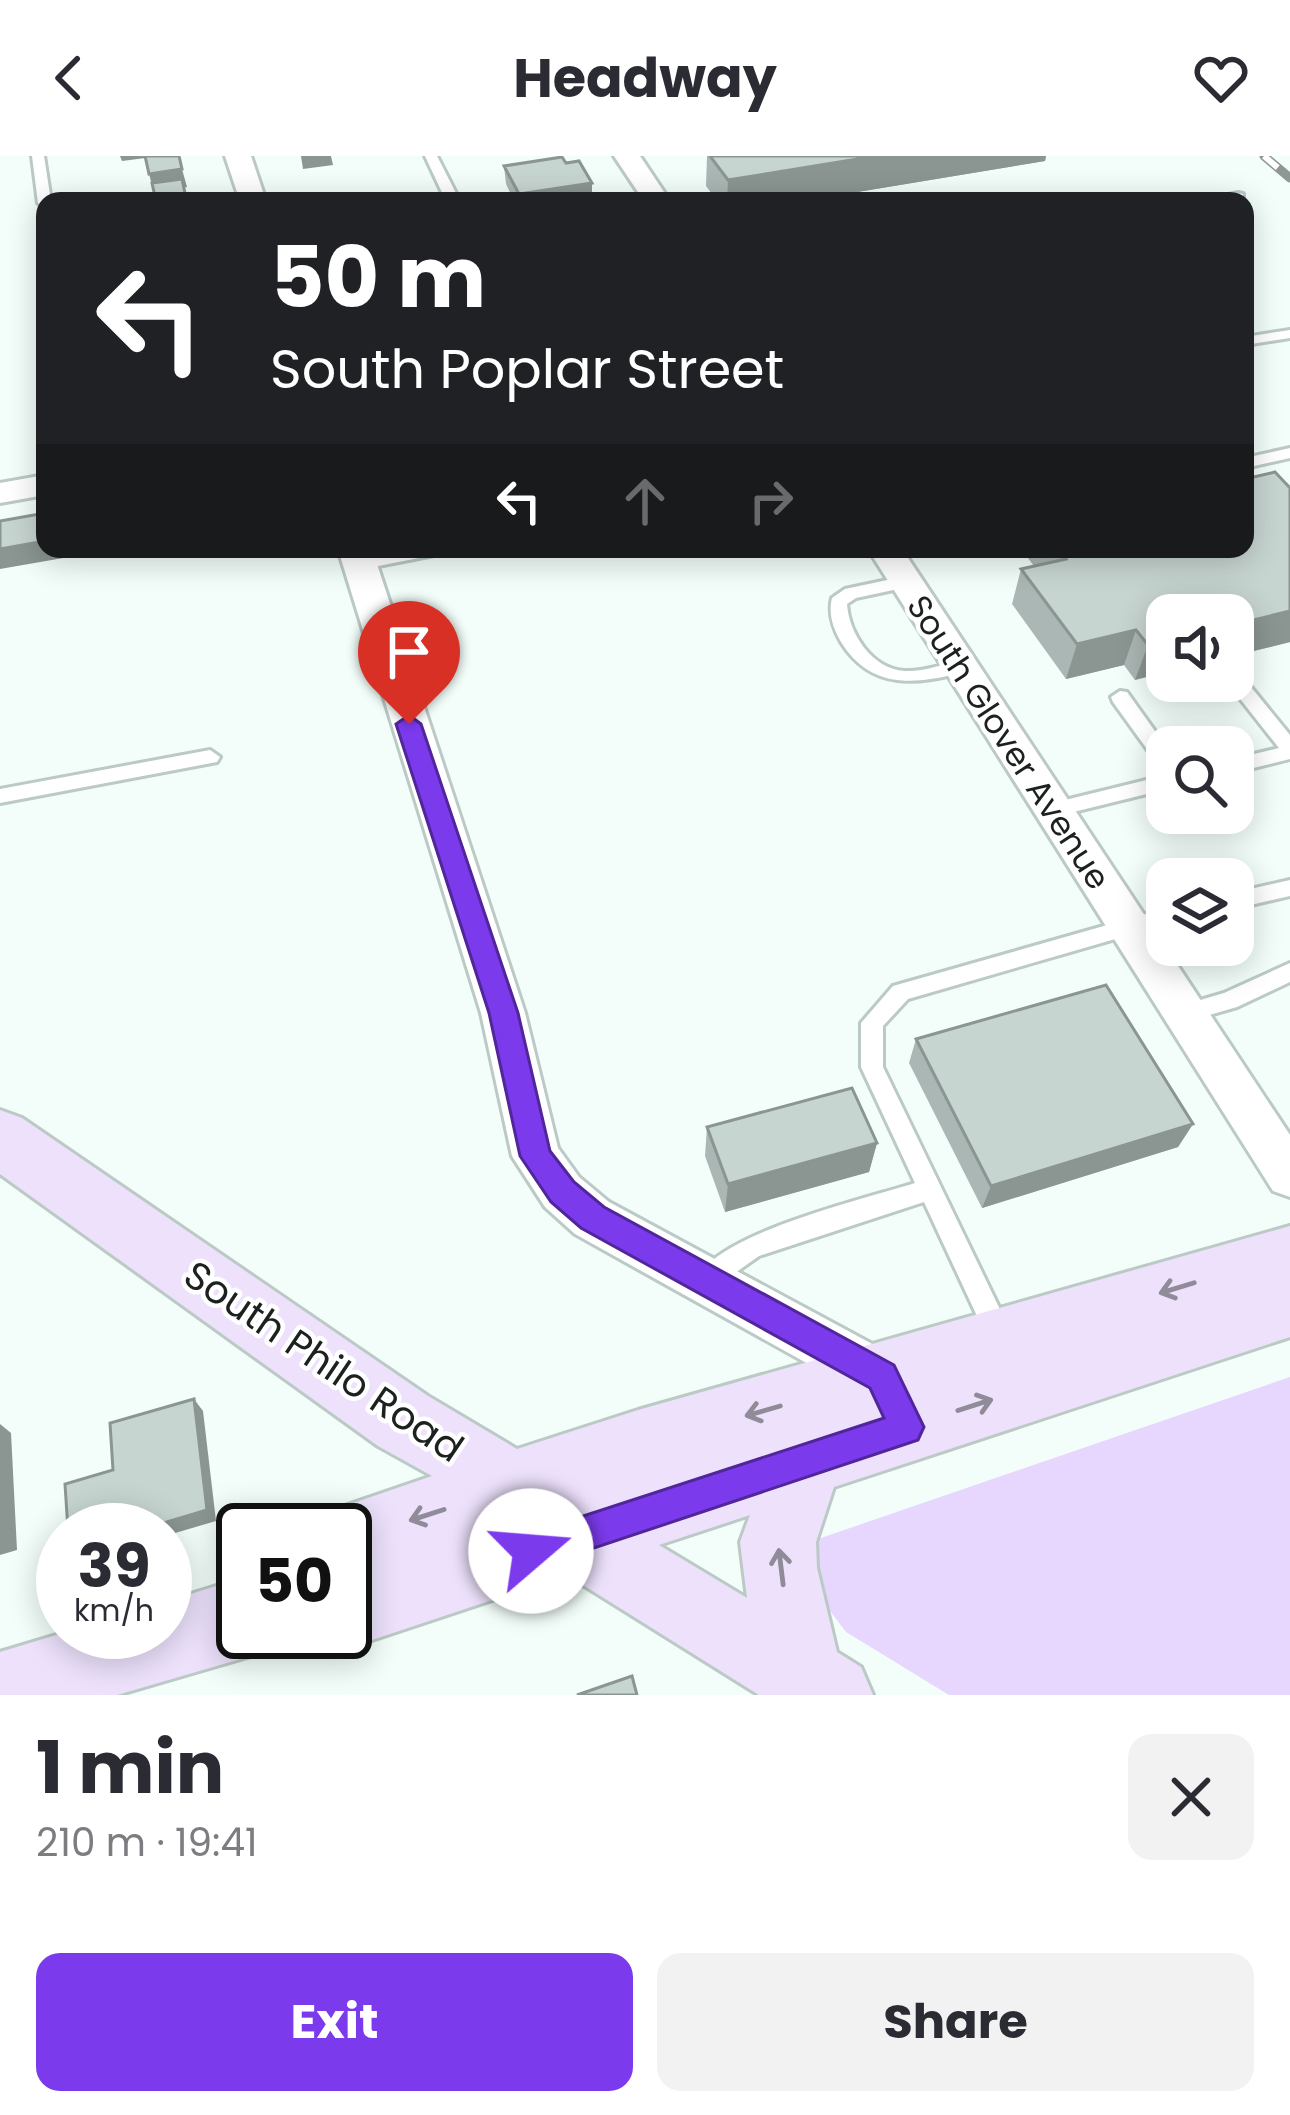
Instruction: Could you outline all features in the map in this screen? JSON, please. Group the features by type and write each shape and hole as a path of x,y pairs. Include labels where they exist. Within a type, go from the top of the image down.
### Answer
{"main road":[{"name":"South Philo Road","path":"0,1138 575,1537 819,1687"},
{"path":"372,1601 807,1459 1002,1340 1290,1258"},
{"path":"372,1533 508,1488 894,1402 1290,1304"},
{"path":"807,1459 778,1542 778,1568 819,1687"},
{"path":"0,1692 216,1624"}],"street":[{"path":"238,156 250,192"},
{"path":"627,156 651,192"},
{"path":"0,493 36,487"},
{"path":"357,558 503,1013 536,1156 562,1192 592,1218 708,1280 894,1402"},
{"name":"South Glover Avenue","path":"895,566 1054,810 1146,919"},
{"name":"South Glover Avenue","path":"1166,966 1185,1013 1290,1177"}],"lane":[{"path":"38,156 43,192"},
{"path":"431,156 449,192"},
{"path":"1254,340 1290,334"},
{"path":"1282,455 1290,473"},
{"path":"895,566 838,602 837,618 858,652 872,665 900,677 961,667"},
{"path":"1120,697 1146,733"},
{"path":"1252,702 1290,750 1254,760"},
{"path":"0,796 210,757"},
{"path":"1054,810 1146,787"},
{"path":"1254,896 1290,888"},
{"path":"1002,1340 872,1067 872,1023 901,992 1146,920"},
{"path":"1185,1013 1229,1001 1290,972"},
{"path":"708,1280 751,1246 930,1189"}],"shaded area":[{"path":"1290,1377 1290,1695 949,1695 846,1632 827,1607 812,1572 815,1540"}],"building":[{"path":"145,156 179,156 182,169 149,174"},
{"path":"710,156 876,156 728,180"},
{"path":"562,157 566,163 579,161 592,183 518,192 504,166"},
{"path":"182,179 185,192 154,192 152,183"},
{"path":"1275,472 1290,488 1290,611 1254,620 1254,594 1146,594 1146,642 1136,630 1077,644 1021,569 1065,558 1254,558 1254,477"},
{"path":"36,515 36,543 0,549 0,521"},
{"path":"1106,985 1193,1124 991,1186 916,1039"},
{"path":"852,1088 877,1143 728,1184 707,1127"},
{"path":"194,1399 207,1510 192,1514 192,1503 66,1503 65,1484 113,1470 110,1423"},
{"path":"632,1676 637,1695 577,1695"}],"railway":[{"path":"1264,156 1290,178"}],"route":[{"path":"409,724 503,1013 536,1156 562,1192 592,1218 882,1377 906,1427 531,1551"}]}
